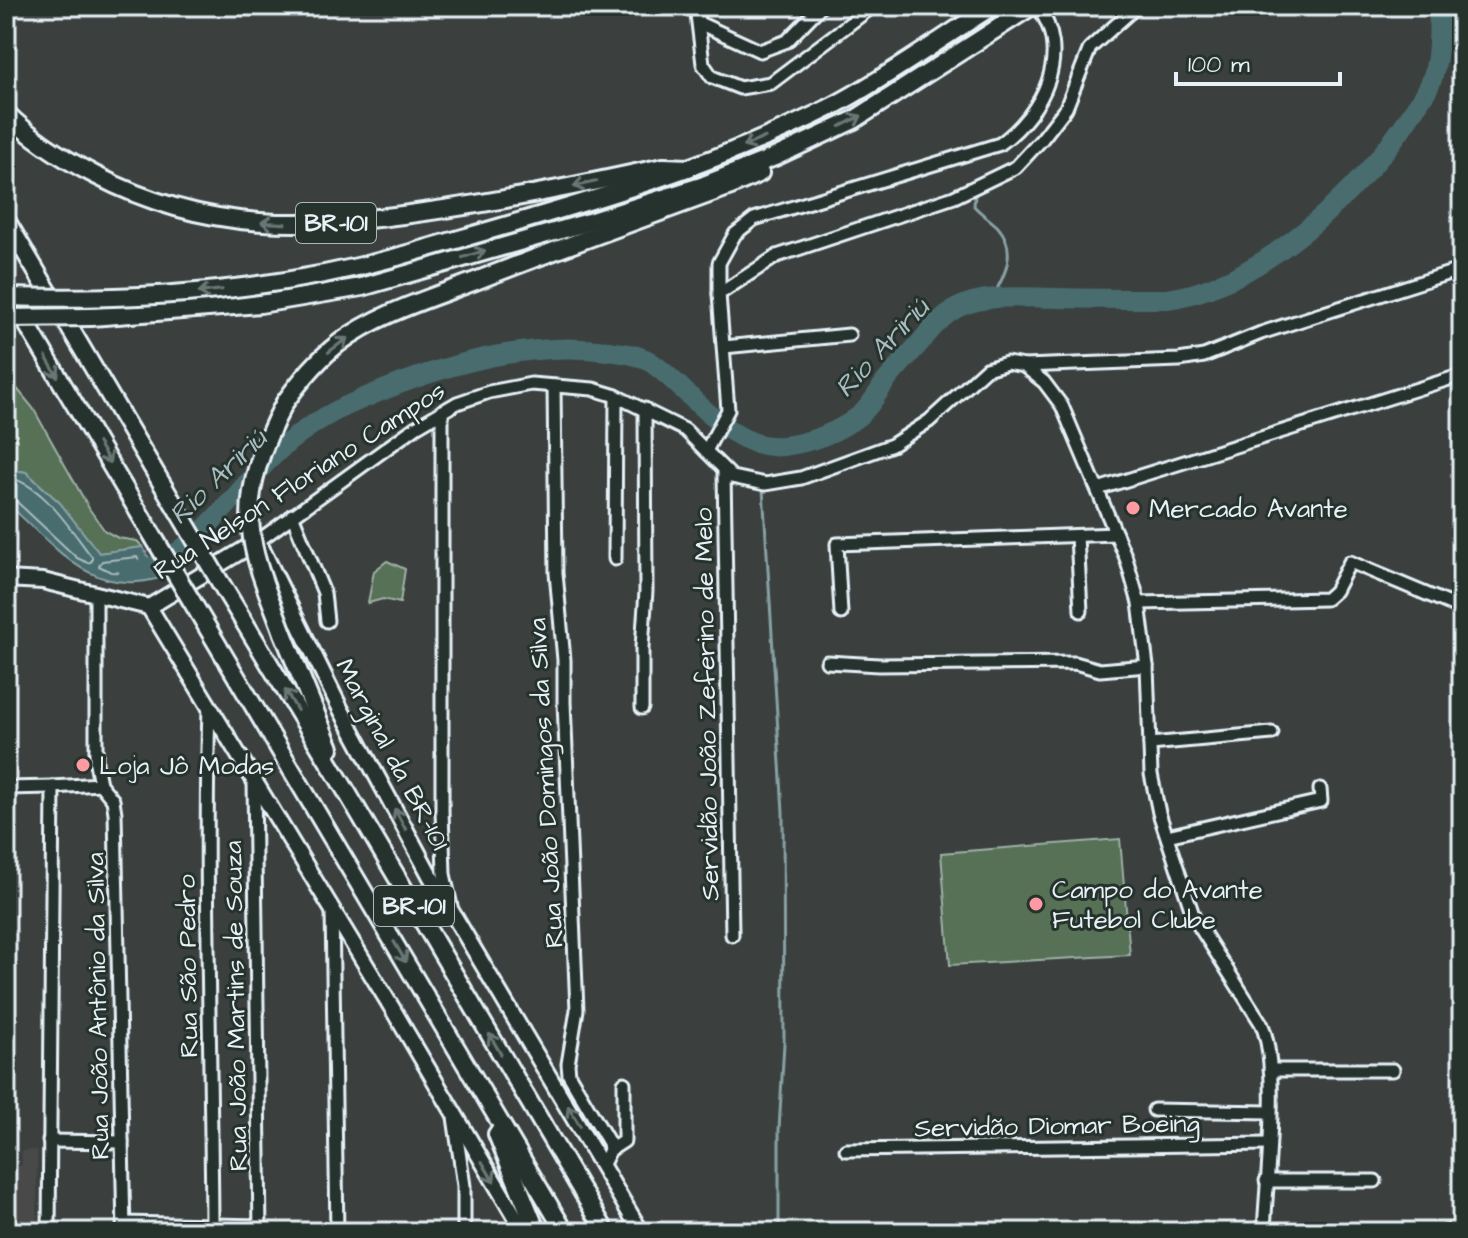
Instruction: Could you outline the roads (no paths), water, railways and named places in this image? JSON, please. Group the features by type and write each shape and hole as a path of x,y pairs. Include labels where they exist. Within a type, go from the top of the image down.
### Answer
{"highway":[{"name":"BR-101","path":"6,297 85,300 207,292 316,276 397,257 655,181 761,139 834,105 993,6"},
{"name":"BR-101","path":"6,318 91,317 246,305 328,294 582,224 704,185 814,139 876,107 1034,6"},
{"name":"BR-101","path":"6,113 41,144 141,196 170,207 268,224 327,224 401,216 507,200 663,167 689,168"},
{"name":"BR-101","path":"348,794 283,633 255,550 250,517 257,469 268,434 285,402 322,357 353,333 384,317 731,186 794,158 814,139"},
{"name":"BR-101","path":"6,220 606,1232"},
{"name":"BR-101","path":"6,289 565,1232"},
{"path":"477,1084 537,1232"}],"main road":[{"name":"Marginal da BR-101","path":"258,541 339,706 453,914 606,1157 641,1232"},
{"name":"Rua Nelson Floriano Campos","path":"6,579 26,578 149,607 258,541"},
{"path":"149,607 524,1232"}],"street":[{"path":"696,6 703,64 712,77 740,88 771,83 873,6"},
{"path":"699,23 760,51 787,41 821,6"},
{"path":"706,451 727,415 719,263 735,234 754,219 1000,144 1020,130 1044,91 1053,64 1052,34 1034,6"},
{"path":"719,294 777,256 954,197 1016,167 1066,108 1090,48 1137,6"},
{"path":"724,472 742,481 765,484 801,478 837,467 911,435 986,369 1007,363 1024,366 1179,360 1204,356 1261,333 1462,269"},
{"path":"724,347 849,335"},
{"path":"1024,366 1044,382 1062,406 1130,571 1139,603 1147,666 1152,786 1194,918 1265,1032 1270,1070 1264,1232"},
{"path":"1098,489 1462,375"},
{"name":"Rua Nelson Floriano Campos","path":"258,541 442,411 467,398 531,384 593,389 645,409 685,430 724,472"},
{"name":"Rua João Domingos da Silva","path":"554,386 556,573 564,660 577,1010 568,1064 569,1075 609,1143 606,1157"},
{"path":"615,559 616,396"},
{"path":"642,708 641,655 646,591 645,409"},
{"path":"442,411 442,810 444,874 453,914"},
{"name":"Servidão João Zeferino de Melo","path":"724,472 732,935"},
{"path":"292,515 324,593 327,621"},
{"path":"841,613 837,544 1116,534"},
{"path":"1077,536 1081,611"},
{"path":"1139,603 1326,599 1335,591 1350,562 1462,609"},
{"name":"Rua João Antônio da Silva","path":"96,594 96,763 100,784 113,800 115,813 124,1228"},
{"path":"827,662 879,665 1075,663 1100,670 1147,666"},
{"name":"Rua São Pedro","path":"209,706 205,831 210,971 212,1225"},
{"path":"1150,744 1272,733"},
{"name":"Rua João Martins de Souza","path":"254,780 260,1229"},
{"path":"6,788 100,784"},
{"path":"49,1232 53,787"},
{"path":"1167,836 1321,801 1320,789"},
{"path":"332,909 337,1232"},
{"path":"1270,1070 1393,1070"},
{"path":"606,1157 624,1141 624,1083"},
{"path":"1154,1110 1269,1112"},
{"path":"453,1112 464,1186 464,1232"},
{"path":"49,1141 122,1142"},
{"name":"Servidão Diomar Boeing","path":"846,1150 1268,1144"},
{"path":"1266,1181 1375,1181"},
{"path":"124,1228 212,1225 260,1229"},
{"path":"1445,1232 1462,1230"}],"water":[{"path":"6,469 26,472 60,503 99,553 143,547 160,578 134,582 112,580 92,574 74,563 6,503"}],"waterway":[{"name":"Rio Aririú","path":"129,571 149,568 188,544 272,457 316,422 377,393 474,360 541,349 575,348 634,355 664,372 727,429 763,445 783,446 824,436 860,415 936,325 968,303 1006,297 1167,299 1202,291 1237,276 1305,231 1365,175 1390,145 1432,79 1439,6"},
{"path":"975,195 974,206 998,227 1007,245 1005,272 992,298"},
{"path":"763,489 783,812 784,1043 779,1130 779,1232"}],"place":[{"name":"Mercado Avante","path":"1133,508"},
{"name":"Loja Jô Modas","path":"83,765"},
{"name":"Campo do Avante Futebol Clube","path":"1036,904"}]}
